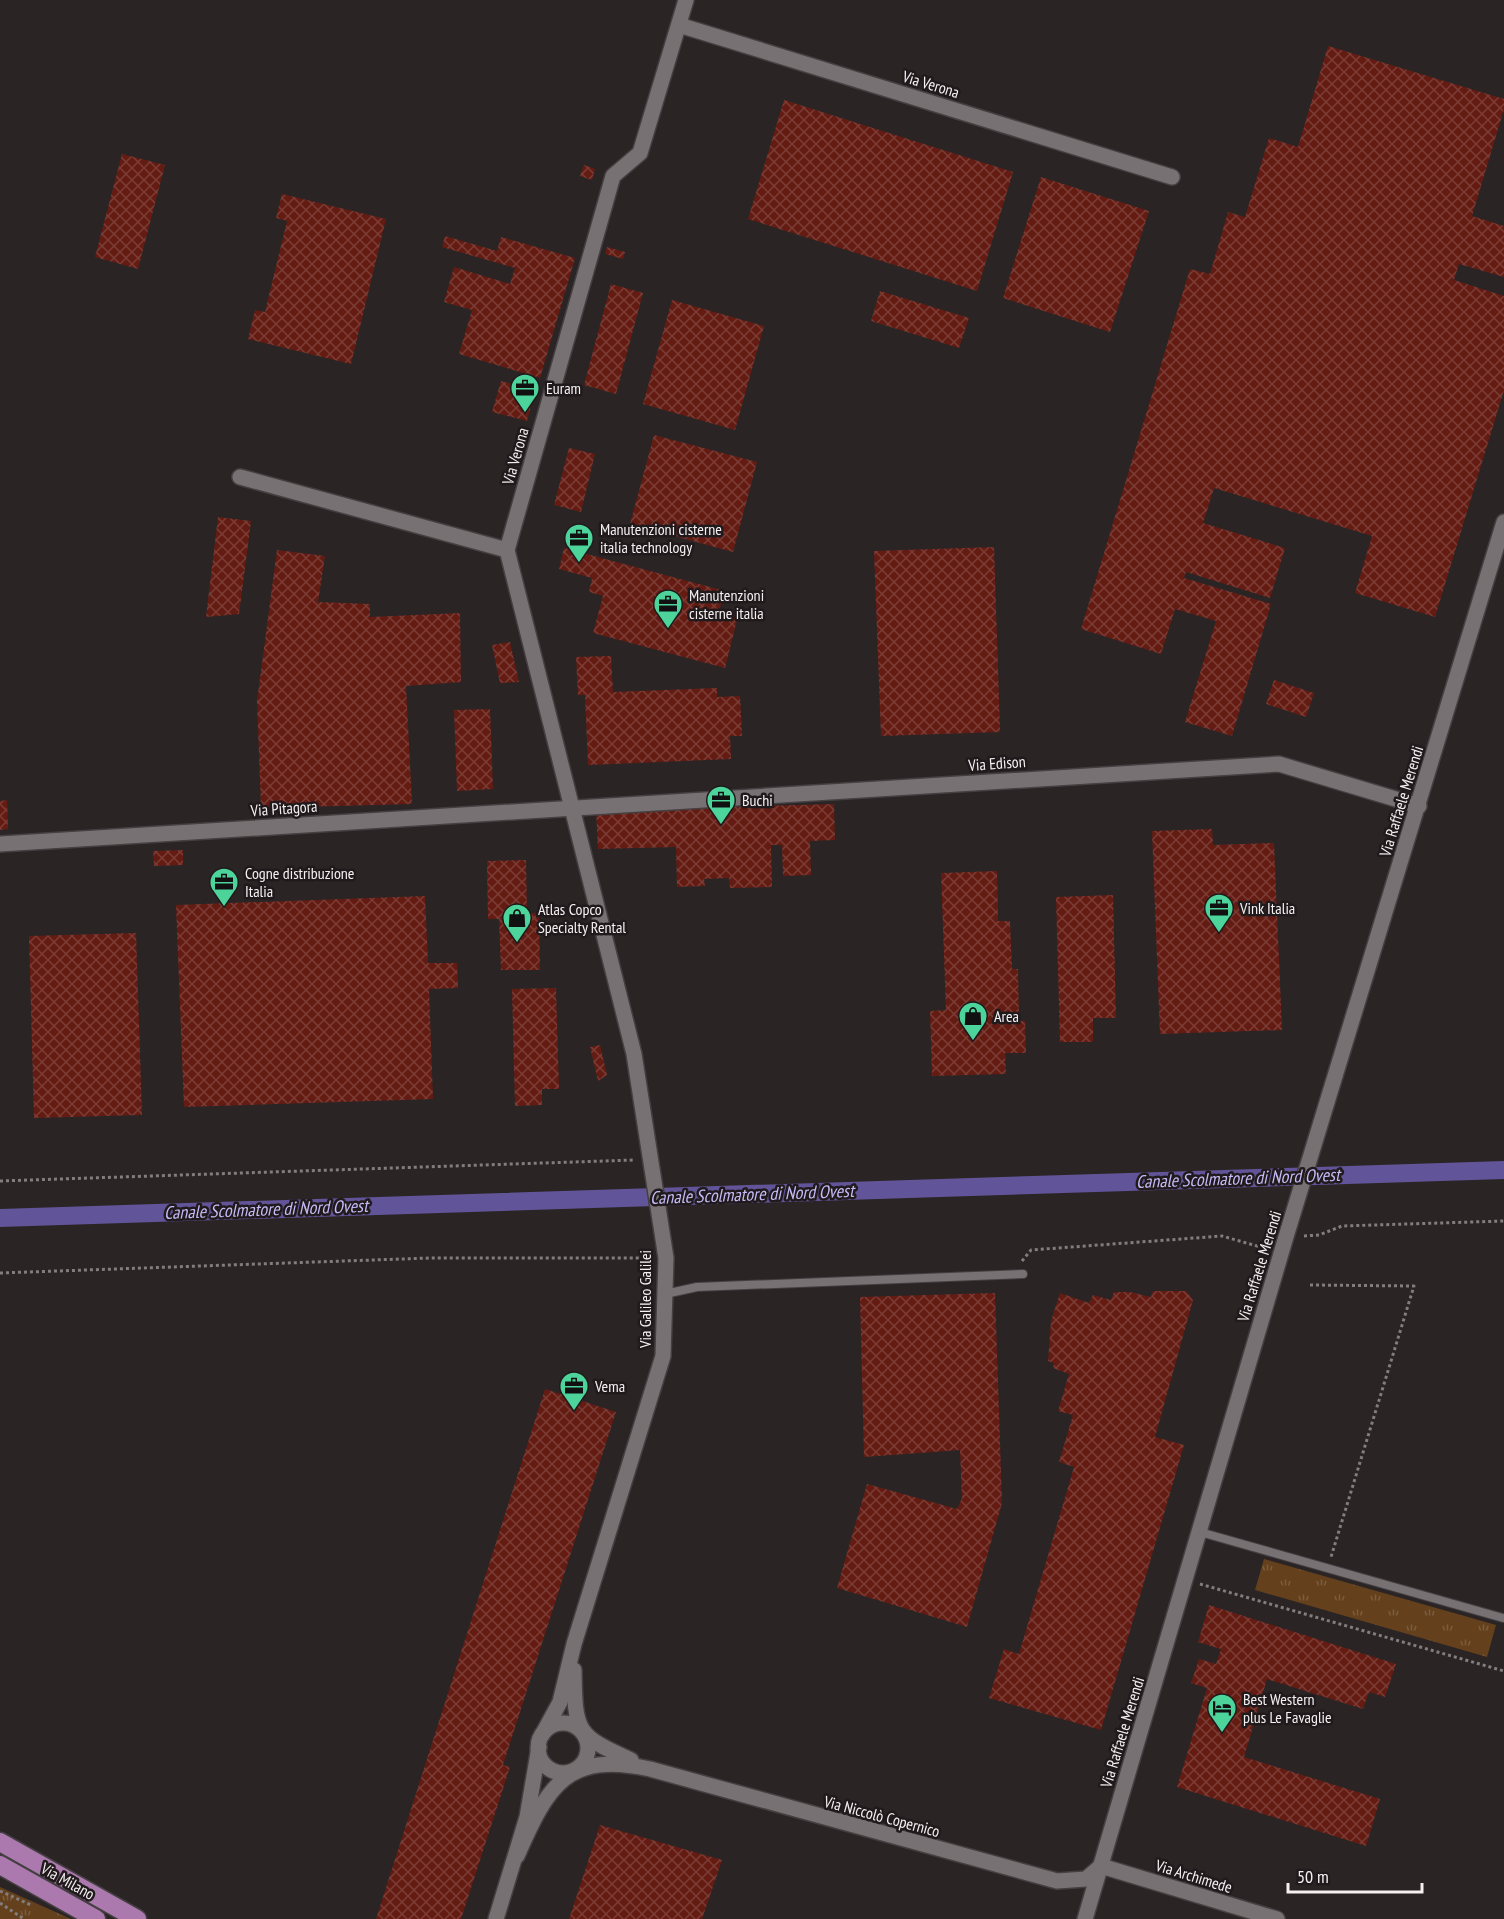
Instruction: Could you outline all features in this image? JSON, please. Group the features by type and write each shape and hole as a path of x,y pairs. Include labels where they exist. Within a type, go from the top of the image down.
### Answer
{"main road":[{"name":"Via Milano","path":"0,1842 137,1919"},
{"name":"Via Milano","path":"0,1865 96,1919"}],"street":[{"name":"Via Verona","path":"571,808 507,550 613,176 640,153 686,0"},
{"name":"Via Verona","path":"679,25 1172,177"},
{"path":"240,477 507,550"},
{"name":"Via Raffaele Merendi","path":"1085,1919 1287,1233 1316,1146 1504,522"},
{"name":"Via Edison","path":"571,808 1279,764 1419,806"},
{"name":"Via Pitagora","path":"0,844 571,808"},
{"name":"Via Galileo Galilei","path":"517,1856 541,1741 560,1702 574,1644 663,1356 665,1251 634,1054 571,808"},
{"name":"Via Galileo Galilei","path":"574,1644 577,1714 584,1735"},
{"path":"562,1724 573,1725 584,1735 588,1752 584,1762 577,1769 565,1773 550,1769 541,1760 541,1741 551,1727 562,1724"},
{"name":"Via Niccolò Copernico","path":"584,1735 591,1742 650,1769"},
{"name":"Via Niccolò Copernico","path":"577,1769 604,1763 650,1769 1057,1881 1086,1879 1101,1866"},
{"name":"Via Galileo Galilei","path":"496,1919 517,1856 530,1826 561,1781 577,1769"},
{"name":"Via Archimede","path":"1101,1866 1277,1919"}],"lane":[{"path":"665,1294 697,1287 1023,1274"},
{"path":"1200,1532 1503,1618"}],"path":[{"path":"0,1181 652,1166"},
{"path":"1023,1274 1022,1263 1030,1250 1222,1236 1257,1246 1287,1233 1319,1235 1342,1226 1504,1221"},
{"path":"0,1273 665,1251"},
{"path":"1310,1285 1414,1286 1328,1568"},
{"path":"1186,1580 1504,1671"},
{"path":"0,1891 34,1906"},
{"path":"0,1903 24,1919"}],"green space":[{"path":"1264,1559 1496,1625 1487,1657 1255,1590"},
{"path":"0,1887 71,1919 0,1919"}],"building":[{"path":"1328,46 1504,99 1504,109 1472,216 1504,226 1504,277 1459,264 1454,280 1504,296 1504,390 1435,617 1355,593 1372,536 1214,488 1203,523 1285,548 1270,598 1186,572 1184,578 1271,604 1232,736 1185,722 1216,621 1175,609 1161,654 1081,629 1190,269 1210,274 1228,212 1245,217 1269,138 1298,147"},
{"path":"784,100 1013,172 977,291 748,219"},
{"path":"122,154 165,165 138,269 95,257"},
{"path":"584,165 595,169 592,180 580,176"},
{"path":"1041,177 1149,211 1110,332 1003,298"},
{"path":"282,194 386,219 351,364 248,339 255,310 265,312 287,221 276,218"},
{"path":"445,236 497,251 501,237 575,258 540,378 459,354 472,310 444,302 454,267 510,284 515,268 442,247"},
{"path":"607,247 625,252 623,259 605,254"},
{"path":"611,284 643,293 616,394 584,385"},
{"path":"880,291 969,318 959,348 871,321"},
{"path":"672,300 764,326 735,430 643,404"},
{"path":"501,381 535,390 527,421 492,412"},
{"path":"654,435 757,462 733,552 630,524"},
{"path":"569,448 595,454 581,512 554,505"},
{"path":"218,517 251,521 239,614 206,617"},
{"path":"994,547 1000,732 881,736 874,551"},
{"path":"564,548 725,591 719,611 738,616 725,668 593,633 603,596 589,592 592,578 559,569"},
{"path":"277,550 325,556 318,602 370,604 370,617 460,613 461,682 406,686 412,804 261,808 257,701"},
{"path":"510,642 519,682 500,683 492,645"},
{"path":"611,656 613,692 717,688 717,697 740,696 742,736 730,736 731,759 588,765 585,695 578,695 576,657"},
{"path":"1274,680 1314,693 1306,717 1266,704"},
{"path":"490,709 493,789 457,791 454,710"},
{"path":"7,800 8,829 0,830 0,801"},
{"path":"834,804 835,840 810,841 811,875 783,876 782,845 771,845 772,887 730,888 729,878 704,879 705,886 677,887 676,847 598,849 596,811"},
{"path":"1212,829 1213,845 1274,843 1282,1030 1160,1034 1152,831"},
{"path":"183,850 183,865 154,866 153,851"},
{"path":"526,860 527,913 539,913 540,970 501,970 499,919 488,919 487,861"},
{"path":"997,871 998,921 1010,921 1012,969 1018,969 1019,1021 1025,1021 1026,1053 1005,1053 1006,1074 932,1076 930,1011 946,1010 941,873"},
{"path":"1113,895 1116,1018 1093,1018 1093,1042 1060,1042 1056,897"},
{"path":"425,896 428,963 457,963 458,988 429,989 433,1099 184,1107 176,905"},
{"path":"136,933 142,1115 34,1118 29,936"},
{"path":"556,988 559,1089 542,1089 542,1105 515,1106 512,989"},
{"path":"600,1045 607,1075 598,1081 590,1047"},
{"path":"1153,1291 1186,1291 1193,1300 1155,1437 1184,1445 1101,1730 989,1698 1004,1649 1019,1654 1074,1467 1059,1462 1073,1415 1058,1411 1069,1374 1053,1368 1054,1363 1048,1361 1051,1321 1060,1293 1089,1303 1093,1295 1111,1300 1114,1292 1130,1292 1151,1297"},
{"path":"995,1293 1002,1503 967,1627 837,1588 867,1484 957,1509 962,1498 960,1450 864,1457 860,1297"},
{"path":"545,1389 616,1412 503,1765 510,1767 461,1919 376,1919"},
{"name":"Best Western plus Le Favaglie","path":"1209,1605 1396,1664 1385,1697 1369,1692 1363,1709 1267,1679 1244,1757 1380,1799 1366,1846 1177,1787 1207,1688 1191,1683 1199,1659 1216,1664 1221,1649 1198,1642"},
{"path":"600,1825 722,1860 702,1919 569,1919"}],"waterway":[{"name":"Canale Scolmatore di Nord Ovest","path":"0,1218 1504,1170"}],"place":[{"name":"Euram","path":"525,414"},
{"name":"Manutenzioni cisterne italia technology","path":"579,564"},
{"name":"Manutenzioni cisterne italia","path":"668,630"},
{"name":"Buchi","path":"721,826"},
{"name":"Cogne distribuzione Italia","path":"224,908"},
{"name":"Vink Italia","path":"1219,934"},
{"name":"Atlas Copco Specialty Rental","path":"517,944"},
{"name":"Area","path":"973,1042"},
{"name":"Vema","path":"574,1412"},
{"name":"Best Western plus Le Favaglie","path":"1222,1734"}]}
